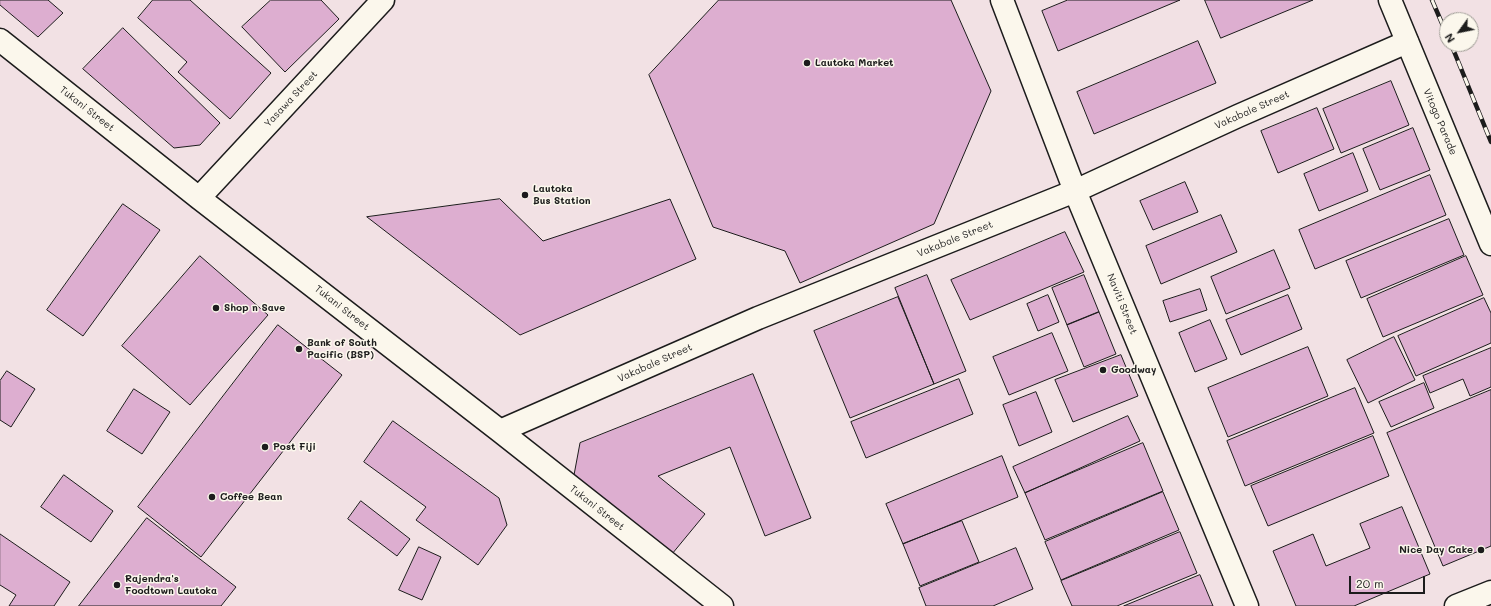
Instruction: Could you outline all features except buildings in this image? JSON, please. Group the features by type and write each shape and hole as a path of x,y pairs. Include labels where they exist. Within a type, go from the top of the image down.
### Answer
{"street":[{"name":"Yasawa Street","path":"199,198 383,0"},
{"name":"Naviti Street","path":"1002,0 1075,191 1247,606"},
{"name":"Vitogo Parade","path":"1390,0 1491,244"},
{"name":"Tukani Street","path":"0,40 199,198 500,431 722,606"},
{"name":"Vakabale Street","path":"500,431 758,318 1075,191 1238,116 1407,42"},
{"path":"1456,606 1491,592"}],"railway":[{"path":"1432,0 1439,16"},
{"path":"1454,52 1491,142"}],"place":[{"name":"Lautoka Market","path":"807,63"},
{"name":"Lautoka Bus Station","path":"525,195"},
{"name":"Shop n Save","path":"216,308"},
{"name":"Bank of South Pacific (BSP)","path":"299,349"},
{"name":"Goodway","path":"1103,370"},
{"name":"Post Fiji","path":"265,447"},
{"name":"Coffee Bean","path":"212,497"},
{"name":"Nice Day Cake","path":"1481,550"},
{"name":"Rajendra's Foodtown Lautoka","path":"117,585"}]}
